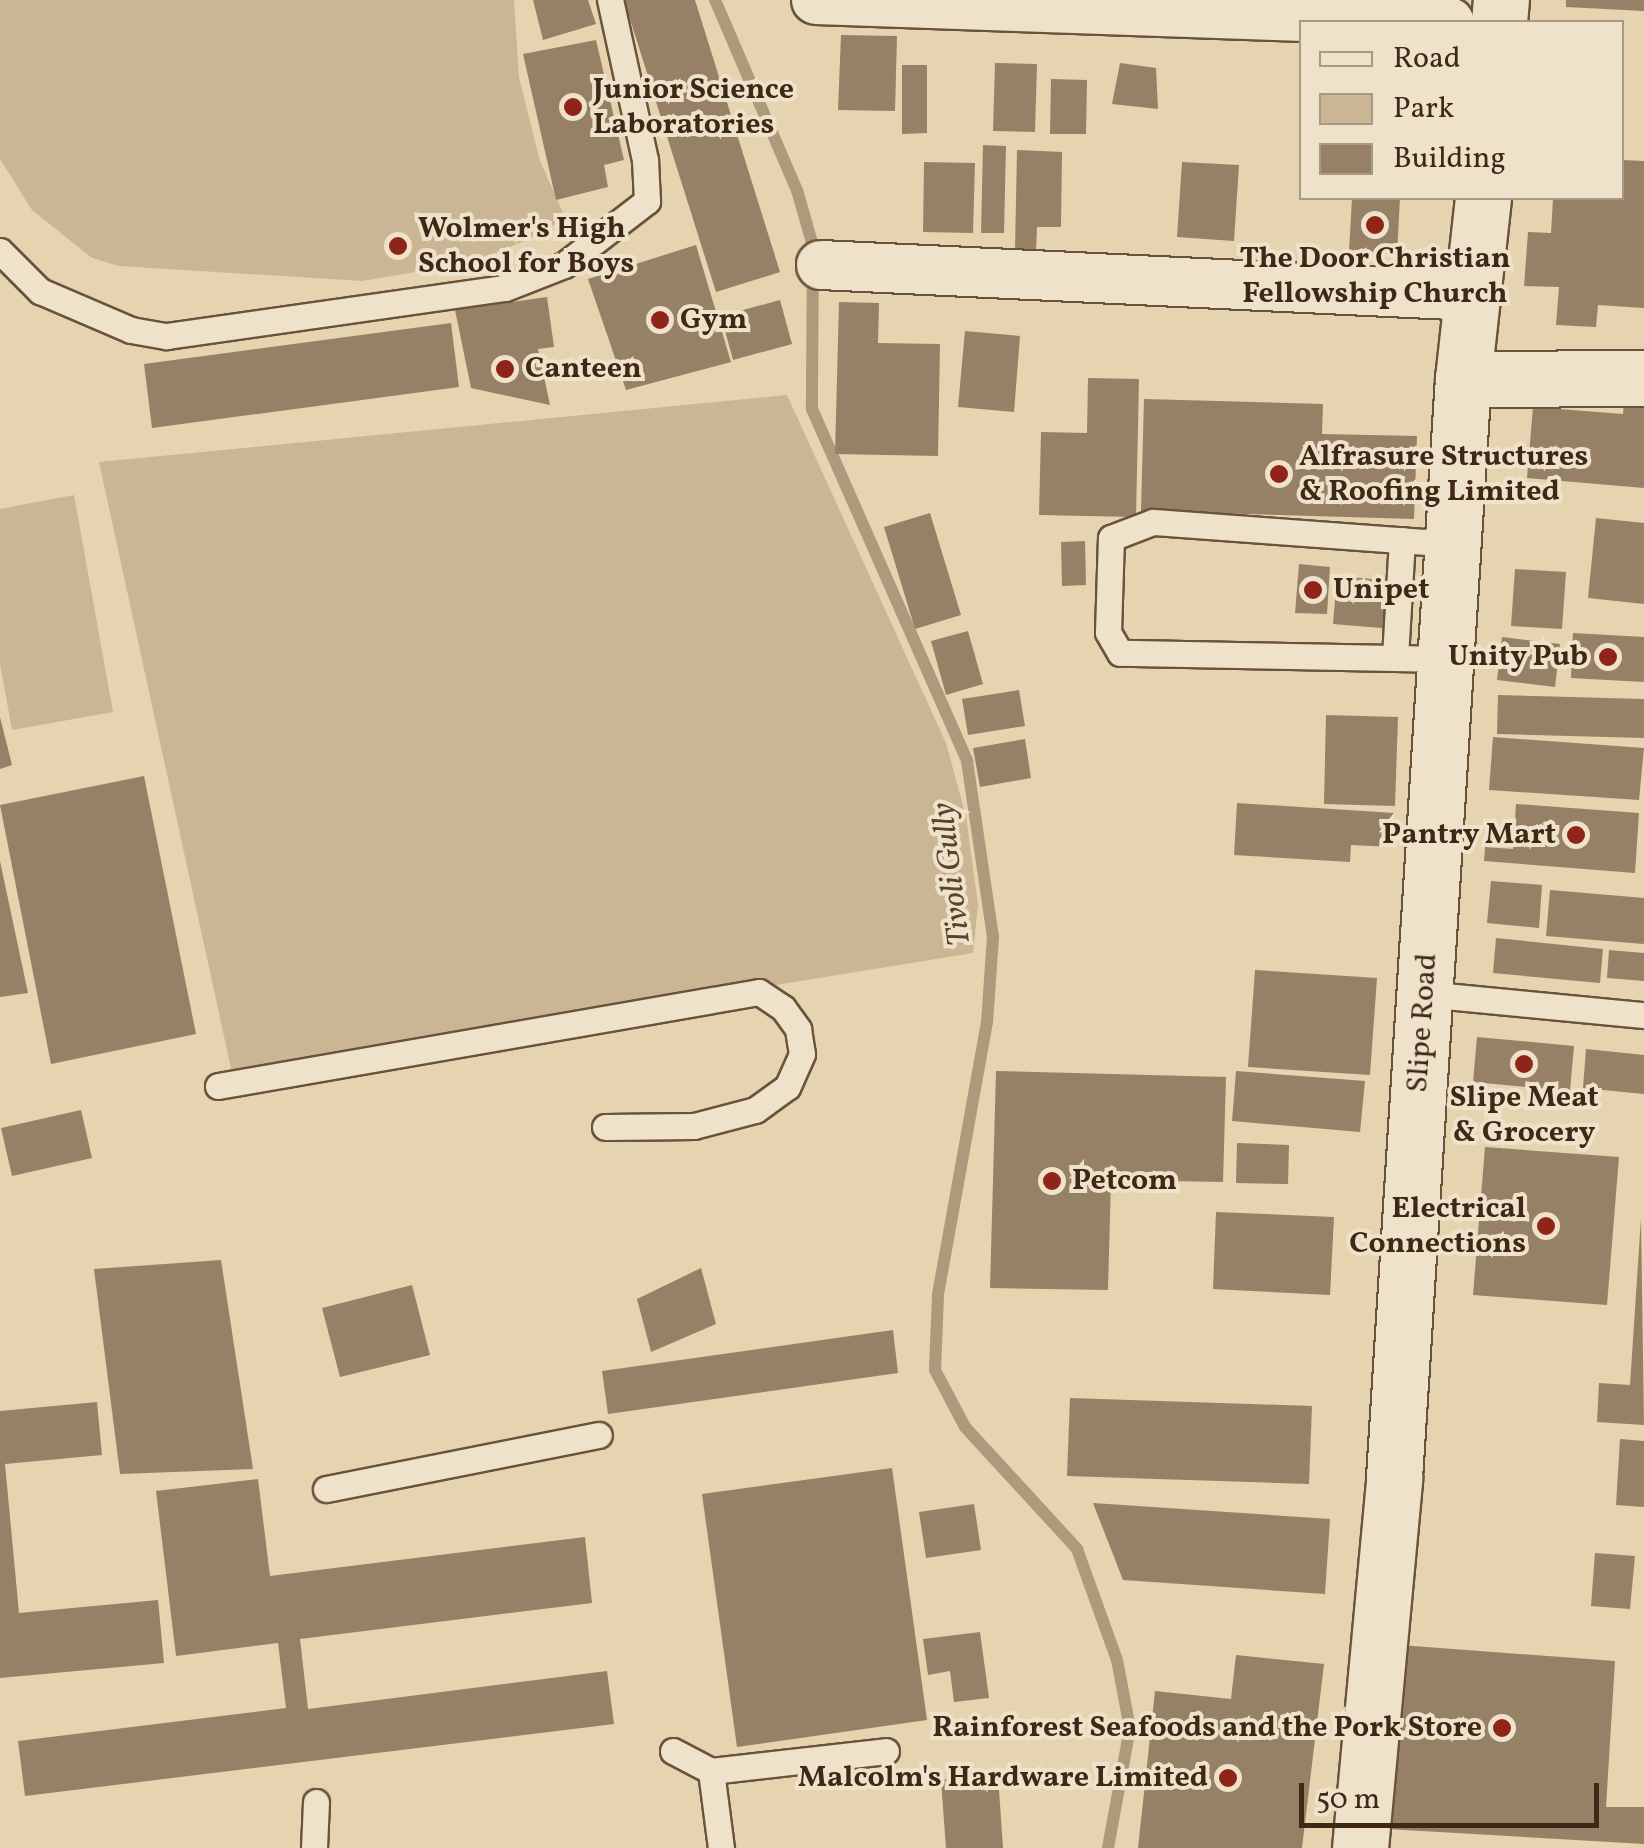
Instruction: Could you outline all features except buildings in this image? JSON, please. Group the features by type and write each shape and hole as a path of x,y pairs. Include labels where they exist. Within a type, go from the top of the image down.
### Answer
{"main road":[{"name":"Slipe Road","path":"1360,1848 1394,1478 1424,994 1420,658 1427,542 1463,379 1483,200"},
{"path":"1463,379 1644,378"}],"street":[{"path":"816,0 1392,20"},
{"path":"821,265 1474,296"}],"lane":[{"path":"0,251 40,292 131,330 166,336 505,288 564,265 647,201 645,160 610,0"},
{"path":"1420,658 1120,652 1108,632 1112,538 1153,522 1427,542"},
{"path":"218,1086 759,992 783,1008 798,1029 802,1054 787,1087 754,1110 694,1126 605,1127"},
{"path":"1424,994 1644,1015"},
{"path":"326,1489 600,1435"},
{"path":"673,1751 710,1771 886,1751"},
{"path":"710,1771 721,1848"},
{"path":"314,1848 316,1802"}],"green space":[{"path":"0,0 514,0 519,77 540,161 564,215 546,232 470,263 362,281 119,266 92,258 32,210 0,159"},
{"path":"787,395 946,743 966,816 978,905 973,953 232,1073 99,462"},
{"path":"74,495 113,712 12,730 0,664 0,509"}],"waterway":[{"name":"Tivoli Gully","path":"715,0 797,190 813,246 812,409 967,761 993,937 987,1022 938,1295 935,1370 965,1427 1077,1549 1117,1660 1130,1728 1108,1848"}],"place":[{"name":"Junior Science Laboratories","path":"573,107"},
{"name":"The Door Christian Fellowship Church","path":"1375,225"},
{"name":"Wolmer's High School for Boys","path":"398,246"},
{"name":"Gym","path":"660,320"},
{"name":"Canteen","path":"505,369"},
{"name":"Alfrasure Structures & Roofing Limited","path":"1279,474"},
{"name":"Unipet","path":"1313,590"},
{"name":"Unity Pub","path":"1608,657"},
{"name":"Pantry Mart","path":"1576,835"},
{"name":"Slipe Meat & Grocery","path":"1524,1064"},
{"name":"Petcom","path":"1052,1181"},
{"name":"Electrical Connections","path":"1546,1226"},
{"name":"Rainforest Seafoods and the Pork Store","path":"1502,1728"},
{"name":"Malcolm's Hardware Limited","path":"1228,1778"}]}
